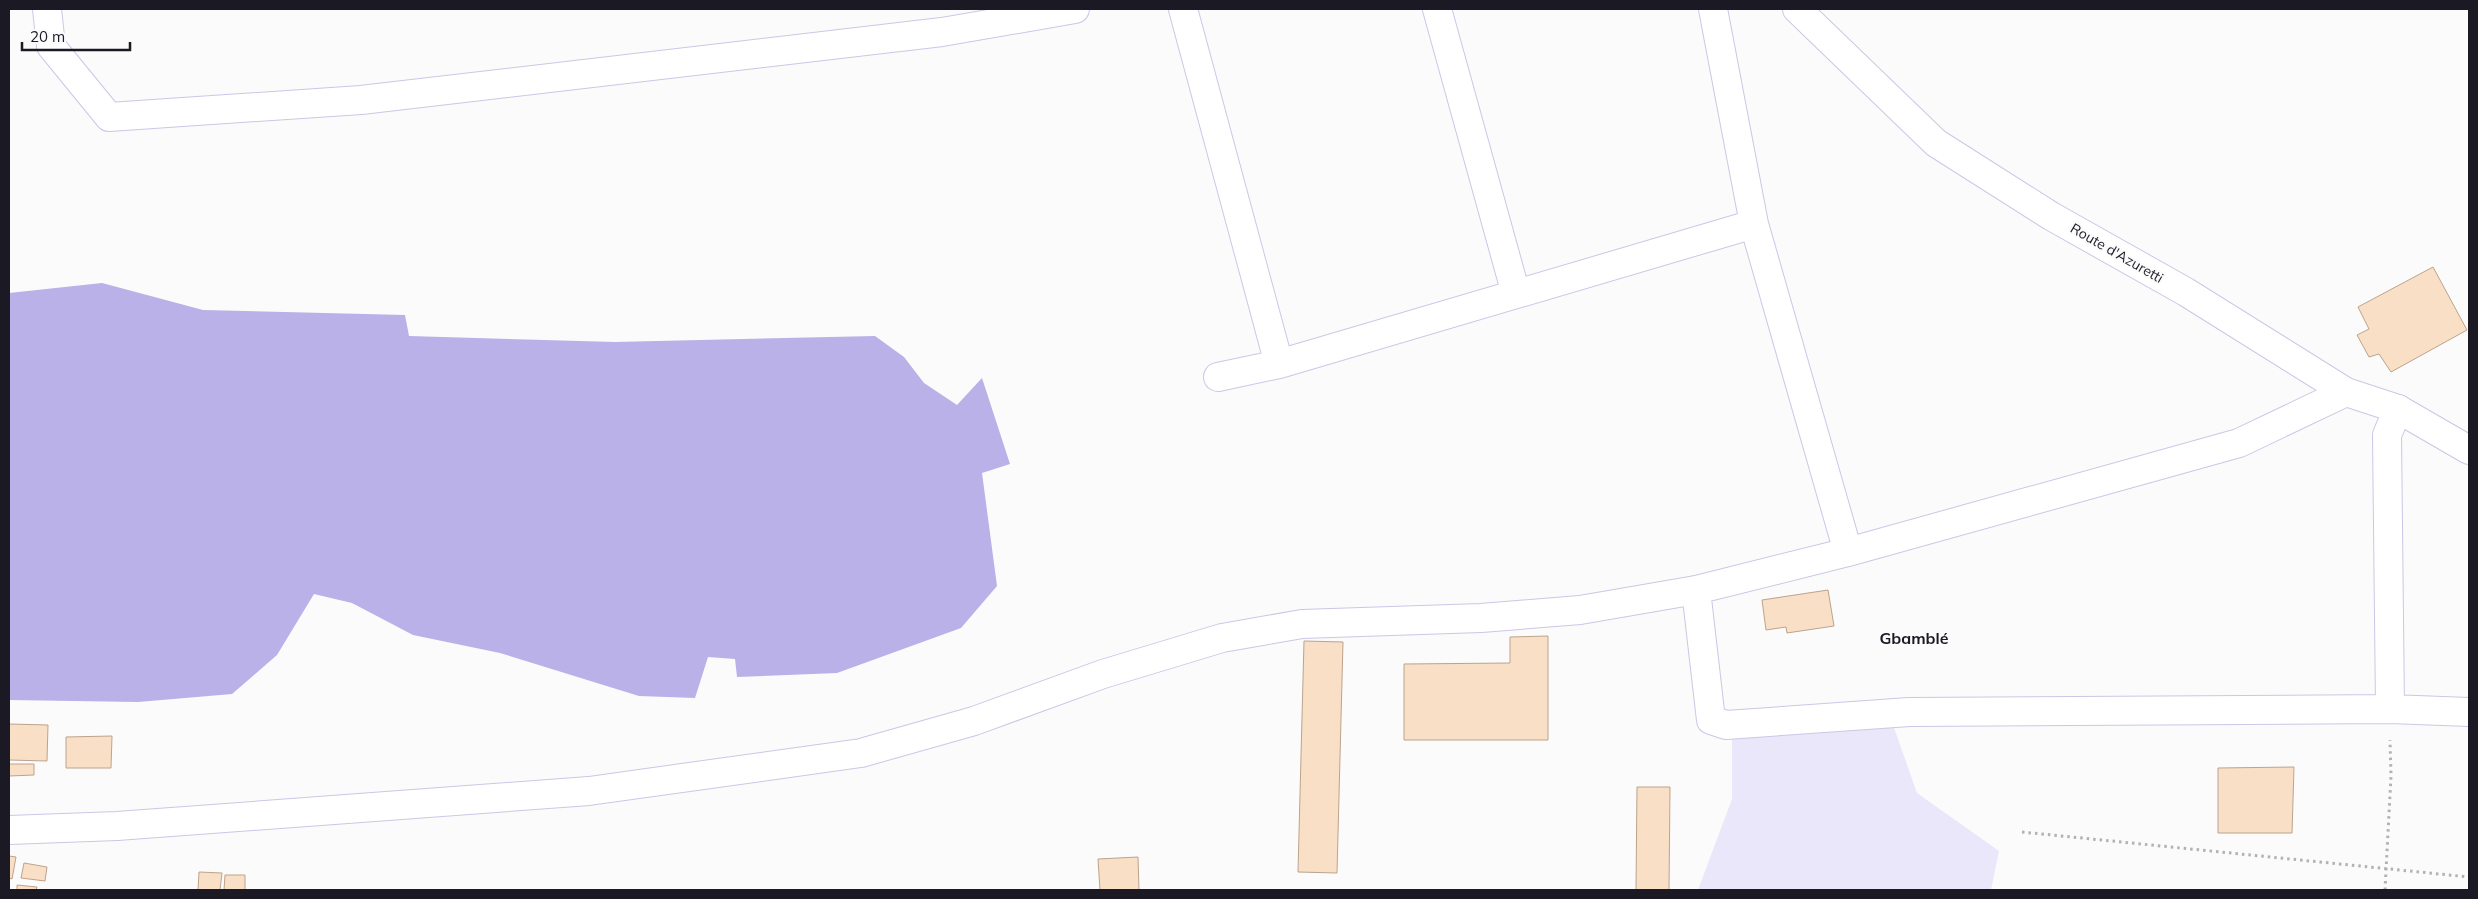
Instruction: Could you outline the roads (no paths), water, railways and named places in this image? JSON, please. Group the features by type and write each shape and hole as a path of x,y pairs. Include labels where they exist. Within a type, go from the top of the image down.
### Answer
{"street":[{"path":"46,9 51,46 109,117 361,100 942,32 1075,9"},
{"path":"1183,9 1279,364"},
{"path":"1437,9 1516,294"},
{"path":"1713,9 1754,224 1848,552"},
{"name":"Route d'Azuretti","path":"1797,9 1936,143 2051,216 2186,292 2346,392 2398,409 2469,450"},
{"path":"1218,378 1279,364 1754,224"},
{"path":"9,830 117,826 589,791 861,753 974,721 1103,674 1222,638 1302,624 1481,618 1580,610 1696,590 1848,552 2239,443 2346,392"},
{"path":"2390,710 2387,435 2398,409"},
{"path":"1696,590 1712,720 1726,725 1909,712 2390,710 2469,712"}],"district":[{"name":"Gbamblé","path":"1914,638"}]}
